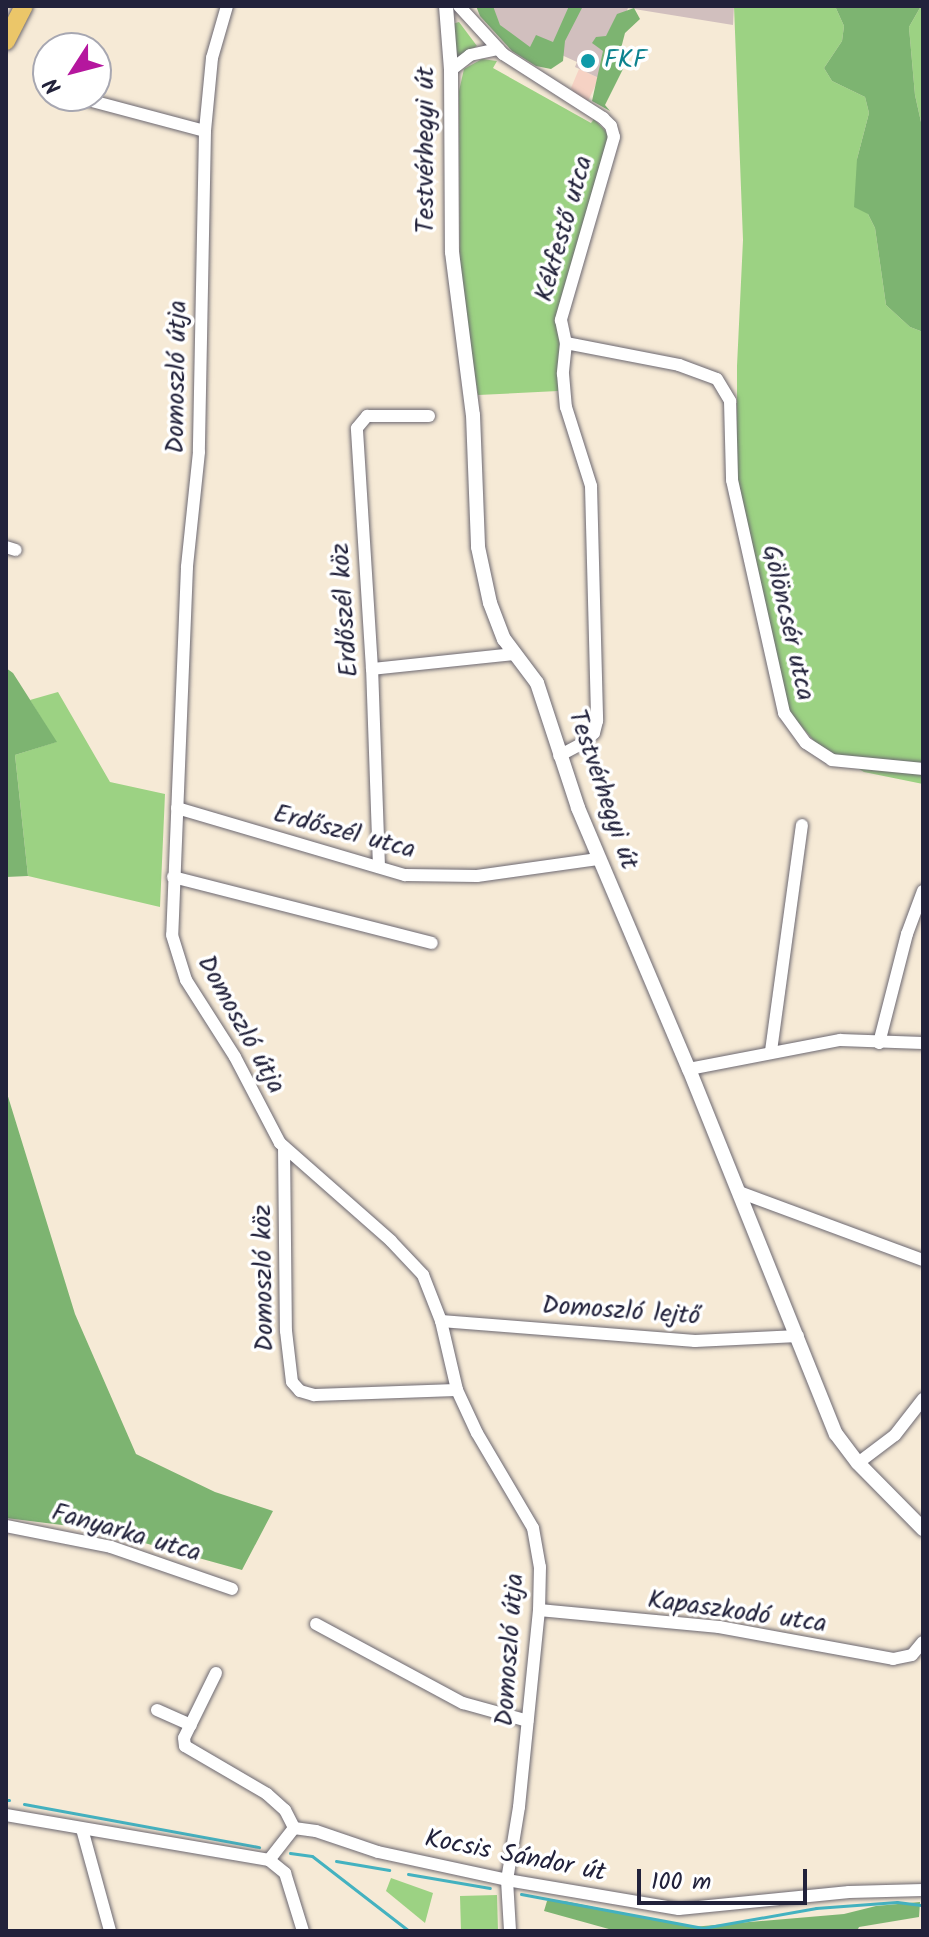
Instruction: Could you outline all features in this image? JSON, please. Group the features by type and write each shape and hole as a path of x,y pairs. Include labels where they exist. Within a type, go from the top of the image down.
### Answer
{"main road":[{"path":"6,41 24,6"}],"street":[{"name":"Domoszló útja","path":"227,6 212,58 205,131 199,452 187,567 172,935 182,971 235,1057 284,1147 423,1275 441,1321 457,1390 477,1433 533,1528 540,1567 539,1610 518,1815 507,1880 510,1931"},
{"name":"Testvérhegyi út","path":"446,6 451,70 450,225 473,415 478,547 496,622 537,683 559,756 598,859 689,1069 836,1434 858,1463 923,1529"},
{"name":"Kékfestő utca","path":"459,6 498,49 603,118 613,130 614,142 562,314 566,343 563,374 566,407 591,486 597,721 589,738 559,756"},
{"path":"451,70 477,52 498,49"},
{"path":"112,106 205,131"},
{"name":"Gölöncsér utca","path":"566,343 700,371 717,379 724,387 732,416 733,488 784,713 806,743 832,760 923,769"},
{"name":"Erdőszél köz","path":"379,867 372,669 357,428 367,416 429,416"},
{"path":"372,669 515,654"},
{"name":"Erdőszél utca","path":"177,808 419,877 477,876 598,859"},
{"path":"771,1051 802,825"},
{"path":"173,877 432,943"},
{"path":"879,1043 907,934 923,891"},
{"path":"689,1069 840,1040 923,1043"},
{"name":"Domoszló köz","path":"284,1147 286,1331 292,1382 300,1391 314,1395 457,1390"},
{"path":"739,1192 923,1260"},
{"name":"Domoszló lejtő","path":"441,1321 695,1341 798,1336"},
{"path":"858,1463 895,1435 923,1399"},
{"name":"Fanyarka utca","path":"6,1526 111,1547 232,1589"},
{"name":"Kapaszkodó utca","path":"539,1610 719,1627 893,1659 912,1655 923,1642"},
{"path":"316,1624 463,1703 528,1721"},
{"path":"216,1673 183,1743 198,1756 267,1794 285,1810 294,1828 269,1860"},
{"path":"157,1710 191,1725"},
{"path":"6,1815 269,1860 285,1873 303,1931"},
{"name":"Kocsis Sándor út","path":"294,1828 316,1831 378,1852 507,1880 679,1909 849,1892 923,1890"},
{"path":"82,1829 110,1931"}],"shaded area":[{"path":"480,6 734,6 733,25 628,8 599,78 575,67 577,62 555,52 530,60"},
{"path":"579,69 599,78 588,101 577,96 571,88"}],"green space":[{"path":"476,6 493,6 500,25 530,47 536,35 553,42 569,6 583,6 565,41 563,61 551,69 536,66 512,51 480,16"},
{"path":"734,6 835,6 844,26 842,41 824,68 832,81 865,97 869,113 857,159 868,214 875,228 886,305 910,327 923,332 923,784 864,772 815,742 788,711 737,476 737,366 743,240"},
{"path":"835,6 921,6 909,27 915,95 923,131 923,332 910,327 886,305 875,228 868,214 854,207 857,159 869,113 865,97 832,81 824,68 842,41 844,26"},
{"path":"921,6 923,131 915,95 909,27"},
{"path":"634,8 640,19 625,33 618,60 623,69 605,105 610,111 592,101 603,51 592,43 596,37 606,36 617,14"},
{"path":"459,22 477,46 456,58 452,24"},
{"path":"482,59 497,61 493,68 591,123 594,119 610,136 562,340 558,391 478,395 460,281 459,91 464,69"},
{"path":"6,668 13,673 57,742 15,755 28,876 6,877"},
{"path":"58,692 110,782 165,794 160,907 28,876 15,755 56,742 30,700"},
{"path":"6,1090 75,1314 136,1454 215,1492 273,1511 242,1570 94,1529 6,1518"},
{"path":"391,1878 433,1893 425,1923 386,1891"},
{"path":"497,1895 498,1931 461,1931 460,1896"},
{"path":"547,1901 564,1901 692,1927 844,1914 876,1906 920,1902 919,1917 859,1927 857,1931 616,1931 544,1911"}],"waterway":[{"path":"24,1804 259,1847"},
{"path":"290,1853 312,1856 409,1931"},
{"path":"336,1861 389,1870"},
{"path":"408,1874 490,1888"},
{"path":"521,1894 703,1928 816,1908 897,1902 923,1905"}],"place":[{"name":"FKF","path":"588,61"}]}
